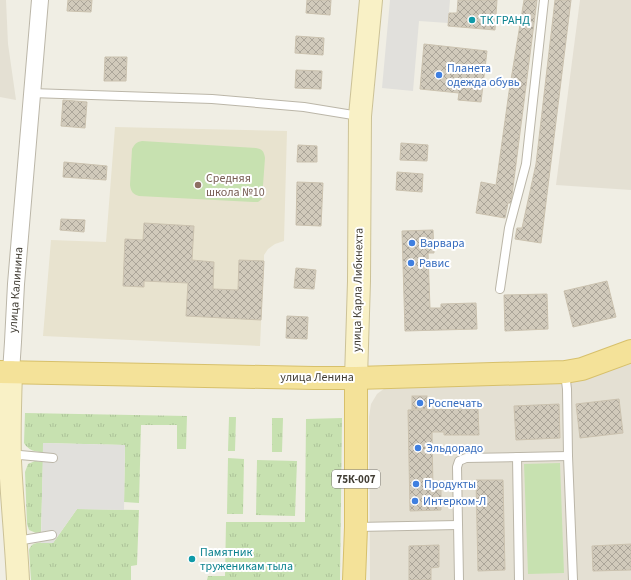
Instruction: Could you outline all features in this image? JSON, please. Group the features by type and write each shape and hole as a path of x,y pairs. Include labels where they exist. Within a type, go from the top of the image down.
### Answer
{"main road":[{"name":"улица Карла Либкнехта","path":"354,580 356,527 356,378 359,281 360,116 371,0"},
{"name":"улица Ленина","path":"5,372 306,378 565,372 582,369 631,350"},
{"name":"улица Калинина","path":"5,372 9,412 5,461 16,541 18,580"}],"street":[{"name":"улица Калинина","path":"5,372 16,284 40,0"}],"lane":[{"path":"500,289 509,228 526,164 544,0"},
{"path":"31,94 212,99 304,107 360,116"},
{"path":"565,372 567,389 573,580"},
{"path":"5,461 20,455 53,458"},
{"path":"459,580 457,467 459,461 466,458 568,456"},
{"path":"517,457 519,580"},
{"path":"356,527 458,524"},
{"path":"16,541 52,535"}],"shaded area":[{"path":"0,0 6,0 8,44 16,100 0,97"},
{"path":"390,0 450,0 448,23 419,21 413,91 382,88"},
{"path":"580,0 631,0 631,190 556,185"},
{"name":"Средняя школа №10","path":"115,127 287,131 284,241 275,244 268,249 264,255 260,346 43,336 51,240 106,242"},
{"path":"631,361 631,580 370,580 369,417 371,404 377,394 385,388"},
{"path":"43,443 125,445 124,510 77,509 53,543 41,543"}],"green space":[{"path":"142,141 260,149 265,158 262,199 258,202 253,202 139,196 132,191 130,185 132,149 138,142"},
{"path":"25,413 187,416 186,449 177,449 177,425 141,425 139,503 124,502 125,445 43,443 43,452 35,451 30,449 24,443"},
{"path":"229,417 236,417 235,451 228,451"},
{"path":"272,418 283,418 282,452 272,452"},
{"path":"342,418 340,580 207,580 208,576 225,576 226,522 305,522 306,419"},
{"path":"228,458 244,459 243,514 227,514"},
{"path":"257,460 297,461 295,516 256,515"},
{"path":"35,461 43,462 41,532 36,533 29,530 27,524 25,472 28,464"},
{"path":"560,463 564,573 528,574 524,464"},
{"path":"77,509 139,510 137,565 131,566 131,580 31,580 29,550 36,543 53,543"}],"building":[{"path":"68,0 92,0 91,12 67,11"},
{"path":"307,0 331,0 330,15 306,13"},
{"name":"ТК ГРАНД","path":"458,0 497,0 495,30 448,26 449,13 457,13"},
{"path":"524,0 537,0 511,203 508,203 505,218 476,213 481,182 496,185"},
{"path":"555,0 571,0 541,243 515,239 517,228 522,228 536,164"},
{"path":"296,36 324,38 323,55 295,53"},
{"path":"424,44 487,51 481,102 458,100 459,93 420,89"},
{"path":"105,57 127,57 126,81 104,81"},
{"path":"296,70 322,71 321,89 295,88"},
{"path":"63,100 87,102 85,128 61,126"},
{"path":"401,143 428,145 427,161 400,160"},
{"path":"298,145 317,146 317,162 297,162"},
{"path":"64,162 107,166 106,180 63,177"},
{"path":"397,172 423,174 422,192 396,190"},
{"path":"297,182 323,183 321,226 296,225"},
{"path":"61,219 85,220 84,232 60,230"},
{"path":"144,223 194,226 192,260 214,262 213,289 238,290 239,260 264,261 261,320 186,316 188,283 144,281 144,287 123,286 125,239 143,240"},
{"path":"433,230 434,253 428,253 430,308 441,308 441,304 476,303 477,329 405,331 402,231"},
{"path":"296,268 316,270 314,289 294,288"},
{"path":"607,281 616,317 573,327 564,291"},
{"path":"547,294 548,329 505,331 504,295"},
{"path":"287,316 308,317 307,339 286,338"},
{"name":"Роспечать","path":"412,396 427,396 427,409 412,409"},
{"path":"619,399 623,433 580,438 576,404"},
{"path":"559,404 560,438 516,440 514,406"},
{"path":"478,409 479,435 444,435 444,432 432,432 433,490 441,490 441,510 410,511 408,410"},
{"path":"476,480 503,480 505,570 478,571"},
{"path":"631,544 631,570 593,571 592,546"},
{"path":"439,545 439,567 431,568 431,580 409,580 409,546"}],"place":[{"name":"ТК ГРАНД","path":"472,20"},
{"name":"Планета одежда обувь","path":"439,75"},
{"name":"Средняя школа №10","path":"198,185"},
{"name":"Варвара","path":"412,243"},
{"name":"Равис","path":"411,263"},
{"name":"Роспечать","path":"420,403"},
{"name":"Эльдорадо","path":"418,448"},
{"name":"Продукты","path":"416,484"},
{"name":"Интерком-Л","path":"415,501"},
{"name":"Памятник труженикам тыла","path":"192,559"}]}
